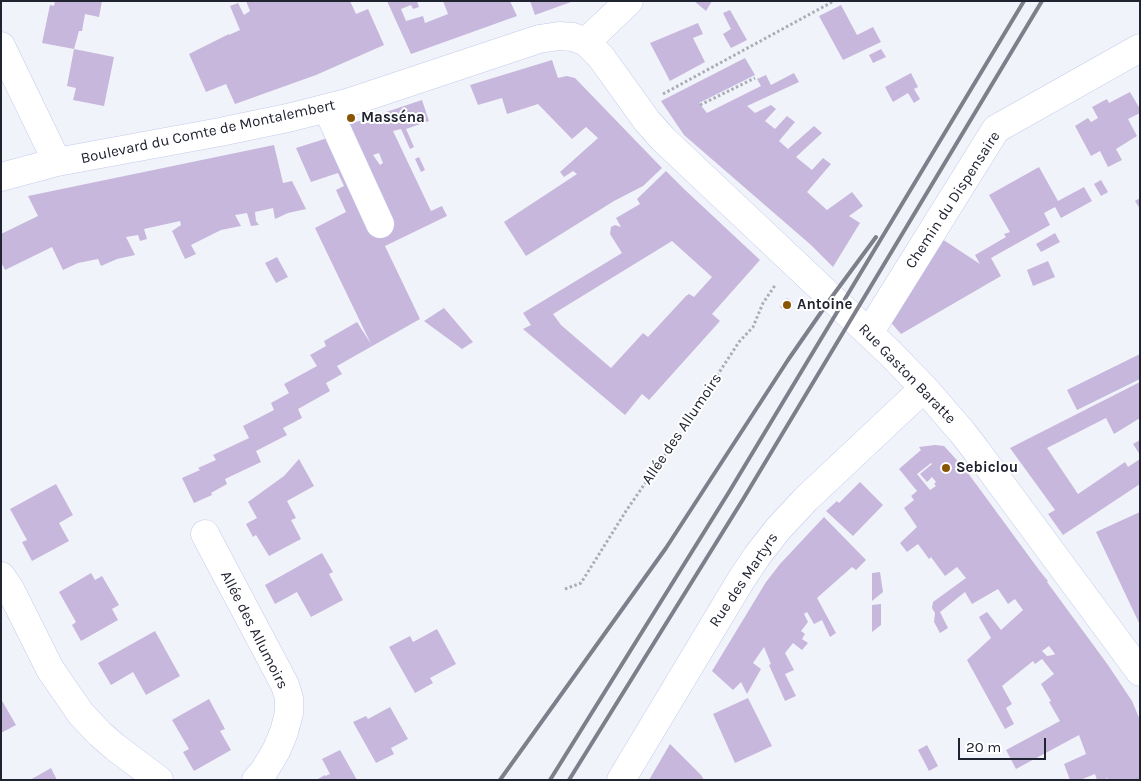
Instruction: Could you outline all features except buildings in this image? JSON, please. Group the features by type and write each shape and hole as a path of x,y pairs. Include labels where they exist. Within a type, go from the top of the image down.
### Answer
{"street":[{"path":"586,42 629,1"},
{"name":"Boulevard du Comte de Montalembert","path":"1,177 57,162 220,132 327,108 350,102 539,38 573,37 586,42"},
{"name":"Rue Gaston Baratte","path":"586,42 601,57 647,121 663,139 869,333 924,388 962,432 1130,640 1140,672"},
{"path":"1,46 57,162"},
{"name":"Chemin du Dispensaire","path":"869,333 996,129 1140,48"},
{"path":"327,108 380,224"},
{"name":"Rue des Martyrs","path":"621,780 740,580 757,556 778,529 806,499 924,388"},
{"name":"Allée des Allumoirs","path":"205,534 285,685 288,698 289,713 284,732 276,751 256,780"},
{"path":"1,576 10,589 50,669 66,694 100,734 159,780"}],"path":[{"path":"638,108 834,1"},
{"path":"700,105 755,78"},
{"name":"Allée des Allumoirs","path":"565,589 580,583 739,342 753,327 769,294 793,262"}],"railway":[{"path":"550,780 729,492 1024,1"},
{"path":"569,780 742,501 1042,1"},
{"path":"500,780 666,548 788,360 876,237"}],"place":[{"name":"Masséna","path":"351,118"},
{"name":"Antoine","path":"787,305"},
{"name":"Sebiclou","path":"946,468"}]}
